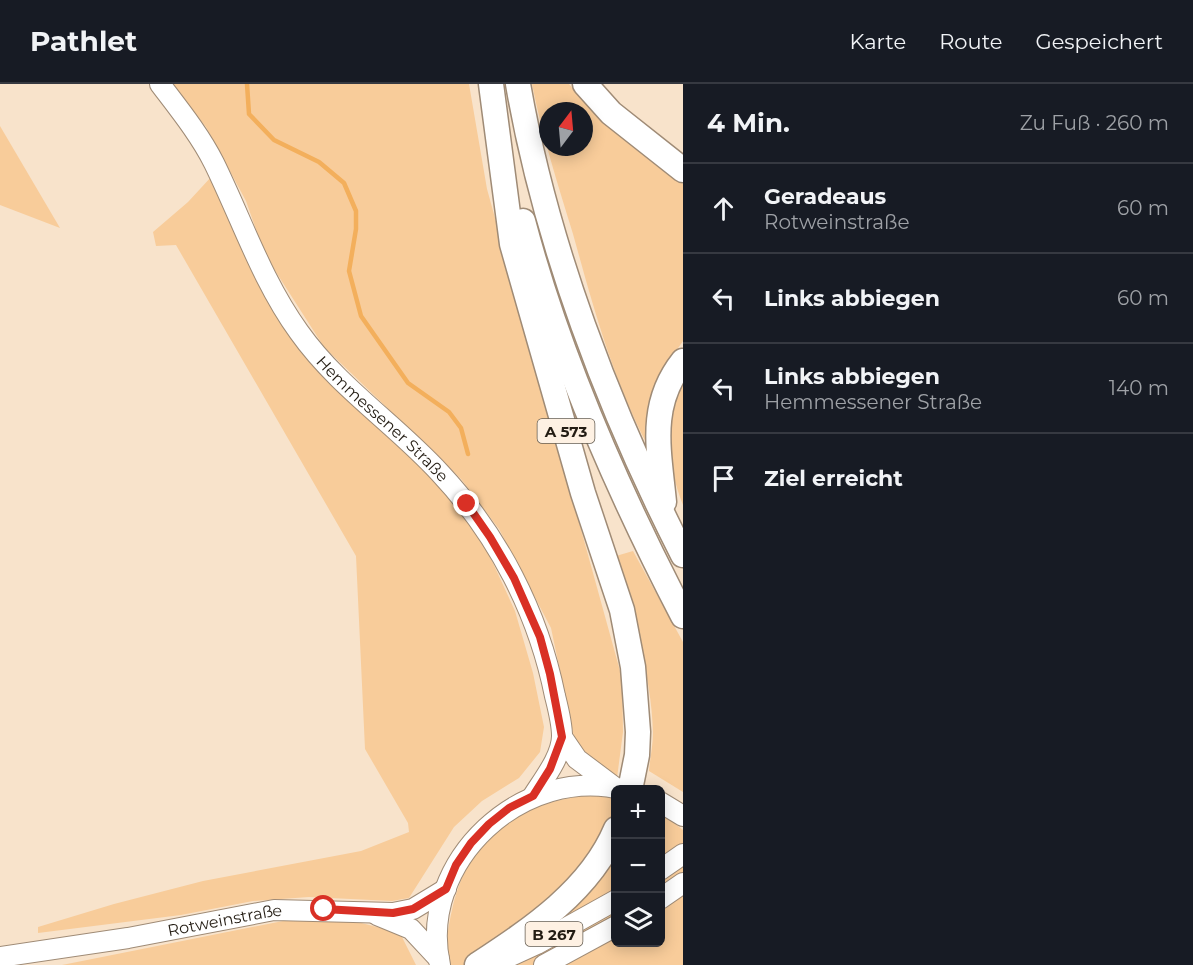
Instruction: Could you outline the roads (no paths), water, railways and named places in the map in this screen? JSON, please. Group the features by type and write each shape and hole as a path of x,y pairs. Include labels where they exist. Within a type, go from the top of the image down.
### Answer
{"highway":[{"name":"A 573","path":"491,84 499,129 512,244 584,493 622,610 633,667 638,732 637,755 623,785"},
{"path":"518,84 527,134 552,231 597,357 639,464 683,555"},
{"path":"585,84 611,113 683,170"},
{"name":"A 573","path":"499,129 529,243 566,354 639,530 683,616"},
{"path":"665,520 658,419 663,394 683,362"},
{"path":"477,965 529,930 556,908 597,861 611,836"}],"main road":[{"name":"Hemmessener Straße","path":"160,84 213,162 273,291 299,333 339,379 440,473 490,537 514,578 540,637 550,674 562,737"},
{"path":"562,737 577,759 617,785"},
{"path":"533,796 550,769 562,737"},
{"path":"439,962 438,923 446,889 456,865 471,843 489,824 509,808 533,796 572,786 611,788"},
{"path":"665,805 683,816"},
{"path":"665,867 683,854"},
{"path":"665,895 683,883"},
{"name":"Rotweinstraße","path":"0,957 128,938 274,909 393,913 413,909 446,889"},
{"name":"B 267","path":"490,965 537,944 611,902"},
{"path":"372,914 411,929 439,962"},
{"name":"B 267","path":"544,965 611,928"}],"waterway":[{"path":"247,84 249,114 274,140 319,162 344,183 356,211 356,229 349,271 361,316 408,383 449,412 461,428 468,454"}]}
